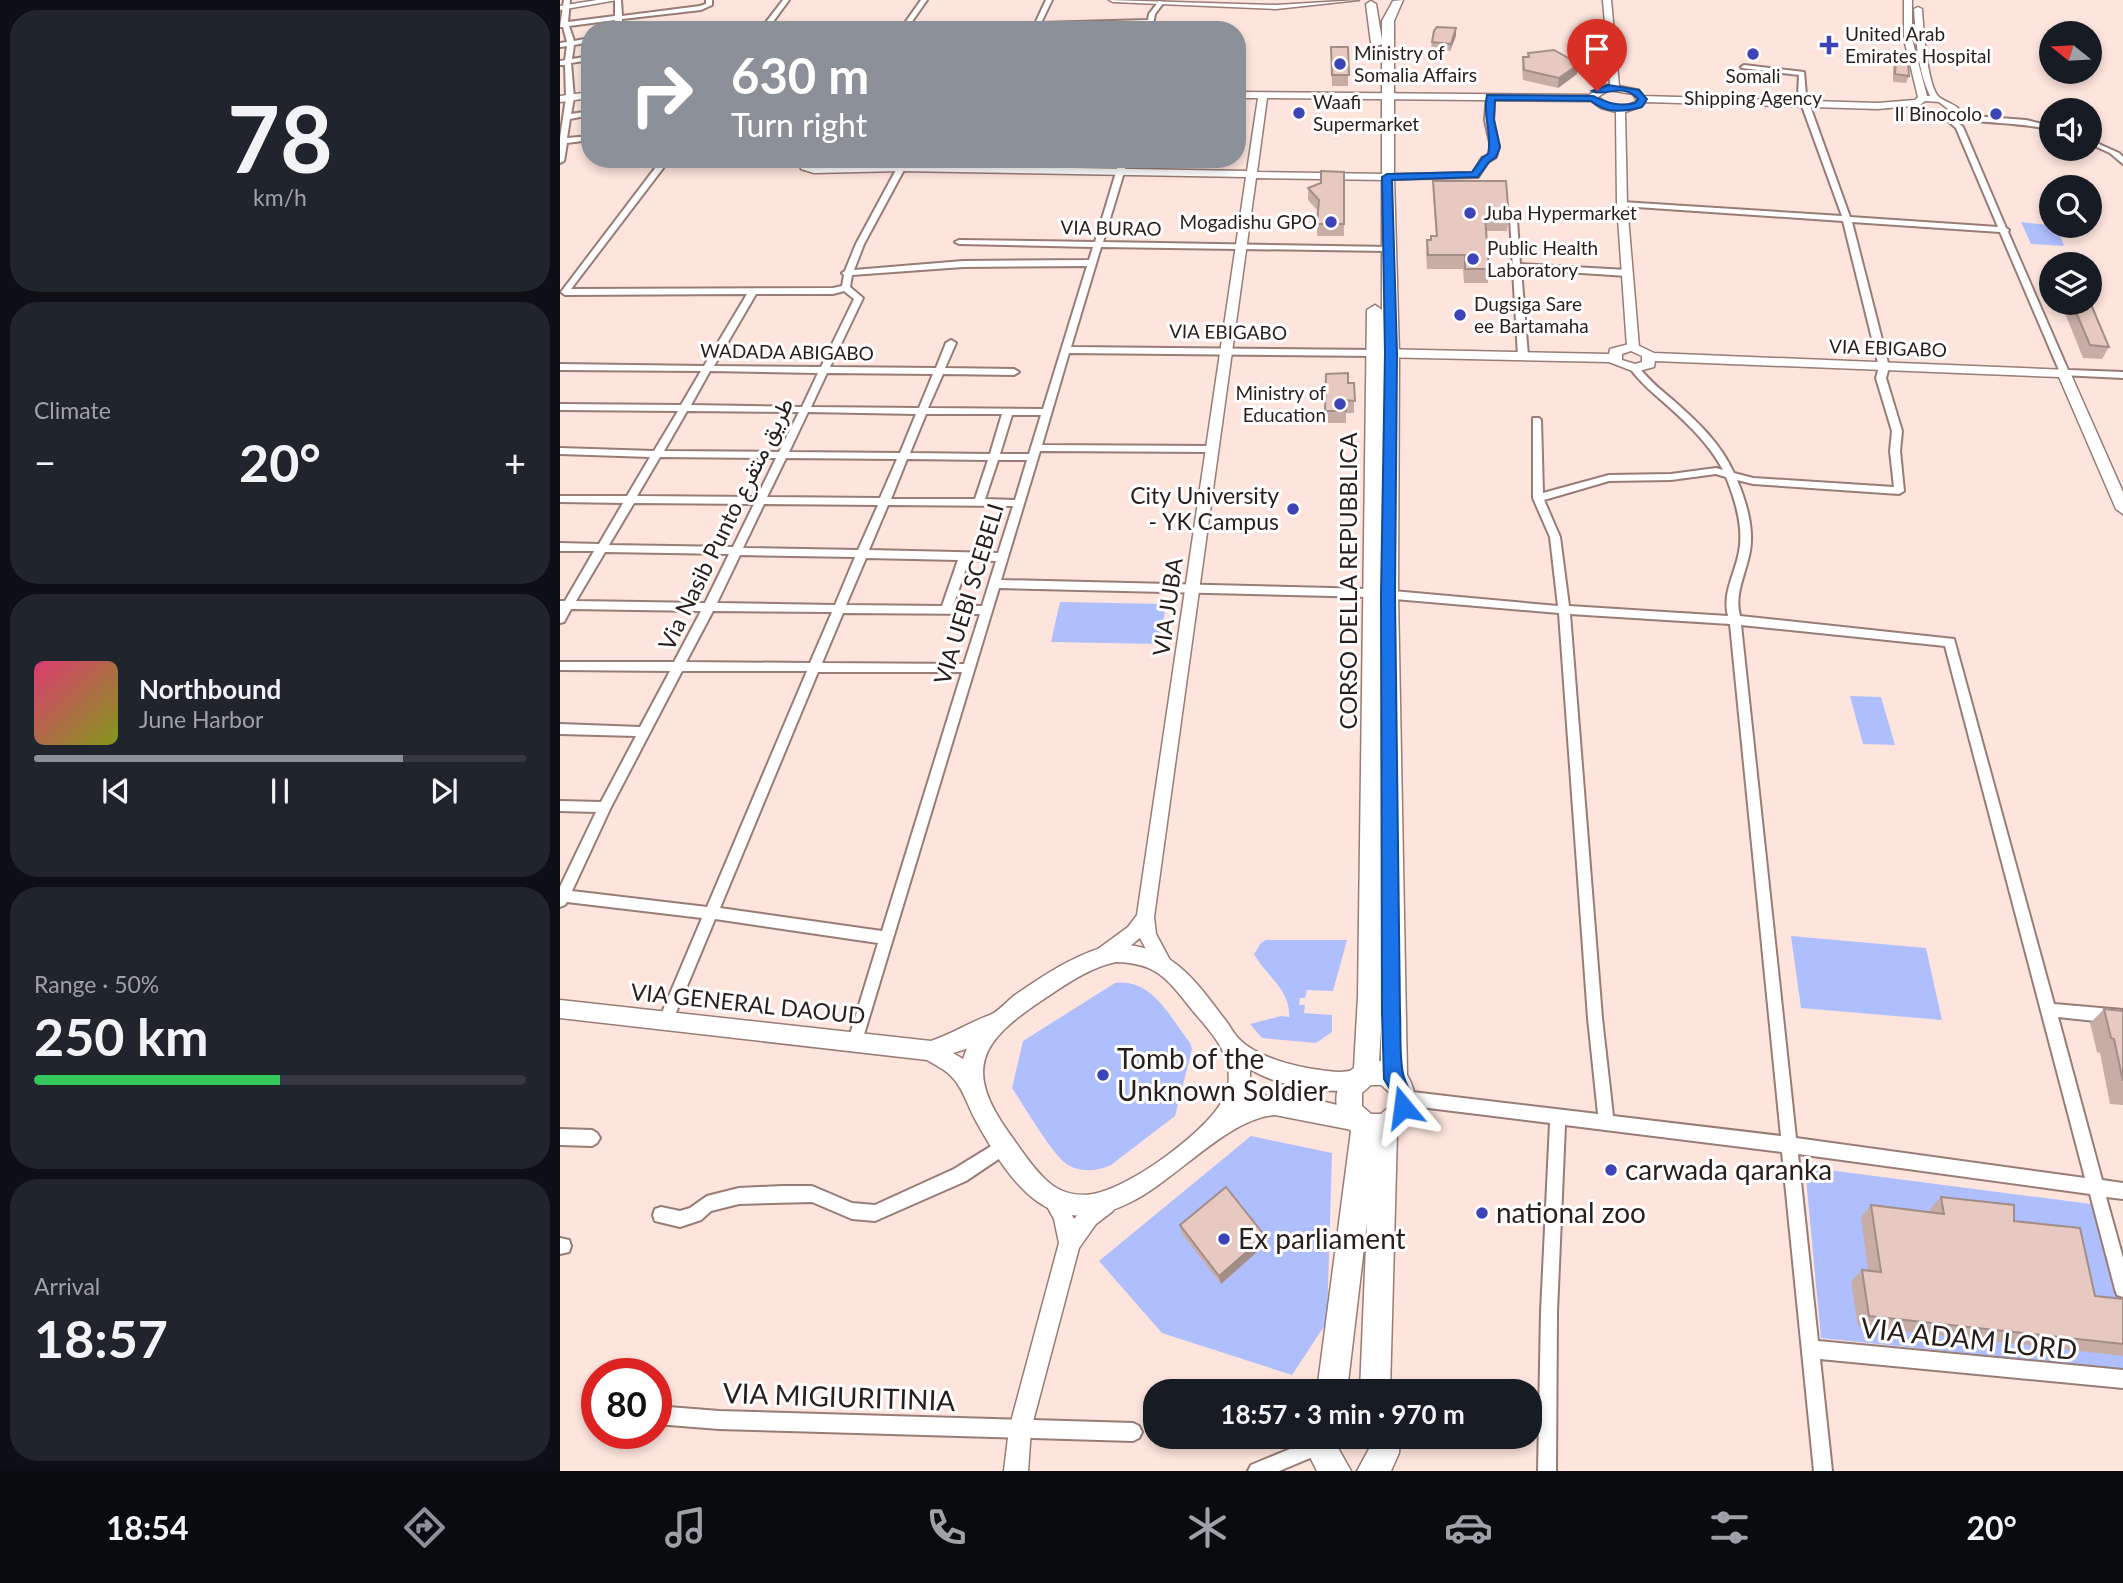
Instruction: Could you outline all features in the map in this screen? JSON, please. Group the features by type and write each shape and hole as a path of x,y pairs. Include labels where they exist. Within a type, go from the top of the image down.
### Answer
{"highway":[{"path":"1363,1 1389,4 1398,1"},
{"path":"1363,1 1377,25 1383,96"},
{"path":"1398,1 1388,21 1383,96 1380,594 1399,1089 1399,1115 1369,1123 1352,1114 1347,1099 1349,1091 1362,1077 1380,1073 1399,1089"},
{"name":"CORSO DELLA REPUBBLICA","path":"1362,1077 1370,996 1372,810 1380,594"},
{"path":"1334,1379 1369,1123"},
{"path":"1369,1123 1375,1379"}],"main road":[{"path":"1383,353 1614,358 1624,367 1635,369 1649,364 1650,358 1644,351 1633,347 1618,350 1614,358"},
{"name":"VIA EBIGABO","path":"1650,358 2064,373"},
{"path":"2064,373 2123,509"},
{"path":"931,1051 966,1039 1080,965 1104,955 1136,953 1161,962 1178,977 1232,1046 1270,1070 1341,1082 1362,1077"},
{"name":"VIA GENERAL DAOUD","path":"560,1009 931,1051"},
{"path":"973,1089 973,1066 979,1044 1004,1014"},
{"path":"1210,1135 1227,1116 1237,1094 1239,1069 1232,1046"},
{"path":"931,1051 957,1067 1034,1185 1053,1199 1079,1206 1106,1204 1131,1193 1237,1116 1259,1106 1275,1105 1369,1123"}],"street":[{"path":"560,161 568,117 564,63 571,43 562,25 565,5 616,0 620,21"},
{"path":"770,21 786,0"},
{"path":"909,21 924,0"},
{"path":"1039,21 1049,0"},
{"path":"1113,0 1276,7 1363,1"},
{"path":"1607,0 1615,87"},
{"path":"1908,0 1908,39 1919,100 1917,108 1927,113"},
{"path":"1917,0 1923,64 1927,83 1935,98"},
{"path":"1151,21 1156,6 1161,2"},
{"path":"588,21 710,5"},
{"path":"562,25 581,22"},
{"path":"560,45 581,41"},
{"path":"1538,498 1609,478 1671,477 1716,471 1752,481 1899,491 1895,451 1897,431 1881,378 1884,368 1847,220 1802,95 1801,73 1744,67"},
{"path":"1593,98 1597,91 1615,87 1636,92 1643,99 1878,106 1961,118 2039,124"},
{"path":"1246,95 1593,98 1603,106 1622,109 1639,105 1643,99"},
{"name":"VIA JUBA","path":"1145,917 1263,95"},
{"path":"807,168 1475,175 1485,160 1493,155 1495,147 1489,120 1490,97"},
{"path":"1878,106 1935,98 1951,105 1951,112 1946,114"},
{"path":"1622,109 1619,127 1622,204 1633,347"},
{"path":"1946,114 1959,127 2064,373"},
{"path":"568,117 581,115"},
{"path":"562,142 581,139"},
{"path":"2102,147 2119,155 2123,162"},
{"path":"659,168 565,292 752,293 833,291 846,288"},
{"name":"Via Nasib Punto طريق متفرع","path":"561,897 807,410 859,298 846,288 846,273 891,192 901,168"},
{"name":"VIA UEBI SCEBELI","path":"855,1041 1121,168"},
{"path":"1622,204 2005,230"},
{"path":"1513,220 1524,356"},
{"name":"VIA BURAO","path":"959,242 1381,248"},
{"path":"846,273 963,264 1092,263"},
{"path":"1517,266 1628,274"},
{"path":"560,619 564,605 602,548 752,293"},
{"path":"665,1022 951,343"},
{"name":"VIA EBIGABO","path":"1065,350 1383,353"},
{"name":"WADADA ABIGABO","path":"560,367 1014,372"},
{"path":"1635,369 1647,385 1688,418 1715,446 1730,475 1745,523 1747,544 1743,564 1731,593 1731,609 1735,620 1823,1471"},
{"name":"VIA EBIGABO","path":"2064,373 2123,375"},
{"path":"560,407 1046,412"},
{"path":"979,502 1008,412"},
{"path":"1536,420 1538,498 1555,537 1564,610 1595,1018 1606,1122"},
{"path":"560,451 993,457 1034,452 1212,449"},
{"path":"560,499 1019,503"},
{"path":"560,547 1002,556"},
{"path":"946,610 965,556"},
{"path":"994,584 1380,594 1564,610 1735,620 1950,642 2123,1289"},
{"path":"564,605 986,610"},
{"path":"560,666 968,668"},
{"path":"560,729 644,732"},
{"path":"560,806 605,807"},
{"path":"561,897 711,913 886,938"},
{"path":"1104,955 1134,932 1145,917"},
{"path":"1145,917 1147,935 1161,962"},
{"path":"2048,1010 2123,1017"},
{"path":"1399,1089 1558,1116 2123,1191"},
{"path":"1547,1471 1549,1312 1558,1116"},
{"path":"560,1137 592,1138"},
{"path":"660,1215 680,1219 695,1214 707,1204 739,1196 782,1194 812,1194 852,1211 875,1213 960,1175 1006,1145"},
{"path":"1053,1199 1063,1215 1070,1243"},
{"path":"1016,1471 1020,1429 1070,1243 1089,1217 1106,1204"},
{"name":"VIA ADAM LORD","path":"1810,1349 2123,1380"},
{"name":"VIA MIGIURITINIA","path":"672,1416 719,1420 1133,1432"},
{"path":"1257,1471 1328,1458"}],"shaded area":[{"path":"2021,222 2039,224 2039,238 2061,238 2064,246 2031,244"},
{"path":"1060,602 1166,604 1160,644 1051,642"},
{"path":"1850,696 1881,697 1895,745 1863,744"},
{"path":"1791,936 1926,948 1942,1020 1801,1008"},
{"path":"1266,940 1347,940 1333,991 1307,990 1305,998 1300,998 1299,1005 1305,1005 1304,1013 1332,1015 1332,1032 1316,1043 1262,1038 1250,1024 1281,1016 1289,1017 1289,1007 1282,991 1254,954"},
{"path":"1115,983 1128,983 1150,993 1167,1011 1192,1049 1175,1116 1111,1165 1084,1170 1062,1160 1012,1088 1023,1041"},
{"path":"1251,1136 1332,1153 1327,1322 1292,1375 1162,1333 1099,1261"},
{"path":"1805,1167 2091,1204 2123,1314 2123,1370 1821,1338"}],"building":[{"path":"1437,27 1456,28 1451,44 1432,42"},
{"path":"1331,47 1348,47 1349,75 1332,75"},
{"path":"1554,50 1579,64 1559,78 1524,70 1523,57 1529,57 1528,53"},
{"path":"1896,60 1908,61 1909,76 1895,74"},
{"name":"Mogadishu GPO","path":"1321,171 1344,172 1344,224 1317,224 1319,200 1308,188 1321,183"},
{"path":"1433,181 1506,181 1509,217 1485,217 1489,269 1465,269 1465,255 1428,255 1427,240 1431,240 1431,236 1437,236"},
{"path":"2077,315 2095,315 2109,347 2090,345"},
{"path":"1348,373 1348,383 1354,383 1355,401 1346,400 1346,411 1325,411 1326,374"},
{"path":"2104,1009 2123,1011 2123,1081 2114,1039 2111,1038"},
{"name":"Ex parliament","path":"1226,1187 1265,1236 1219,1276 1180,1225"},
{"path":"1941,1197 2014,1205 2014,1221 2080,1228 2095,1296 2123,1299 2123,1344 1869,1316 1862,1270 1881,1272 1871,1205 1944,1214"}],"place":[{"name":"United Arab Emirates Hospital","path":"1829,45"},
{"name":"Somali Shipping Agency","path":"1753,54"},
{"name":"Ministry of Somalia Affairs","path":"1340,64"},
{"name":"Waafi Supermarket","path":"1299,113"},
{"name":"Il Binocolo","path":"1996,114"},
{"name":"Juba Hypermarket","path":"1470,213"},
{"name":"Mogadishu GPO","path":"1331,222"},
{"name":"Public Health Laboratory","path":"1473,259"},
{"name":"Dugsiga Sare ee Bartamaha","path":"1460,315"},
{"name":"Ministry of Education","path":"1340,404"},
{"name":"City University - YK Campus","path":"1293,509"},
{"name":"Tomb of the Unknown Soldier","path":"1103,1075"},
{"name":"carwada qaranka","path":"1611,1170"},
{"name":"national zoo","path":"1482,1213"},
{"name":"Ex parliament","path":"1224,1239"}],"route":[{"path":"1403,1107 1402,1091 1394,1079 1391,1013 1388,595 1391,353 1387,177 1475,175 1485,160 1493,155 1495,147 1489,120 1490,97 1593,98 1603,106 1622,109 1639,105 1643,99 1636,92 1623,88 1608,87 1597,91"}]}
